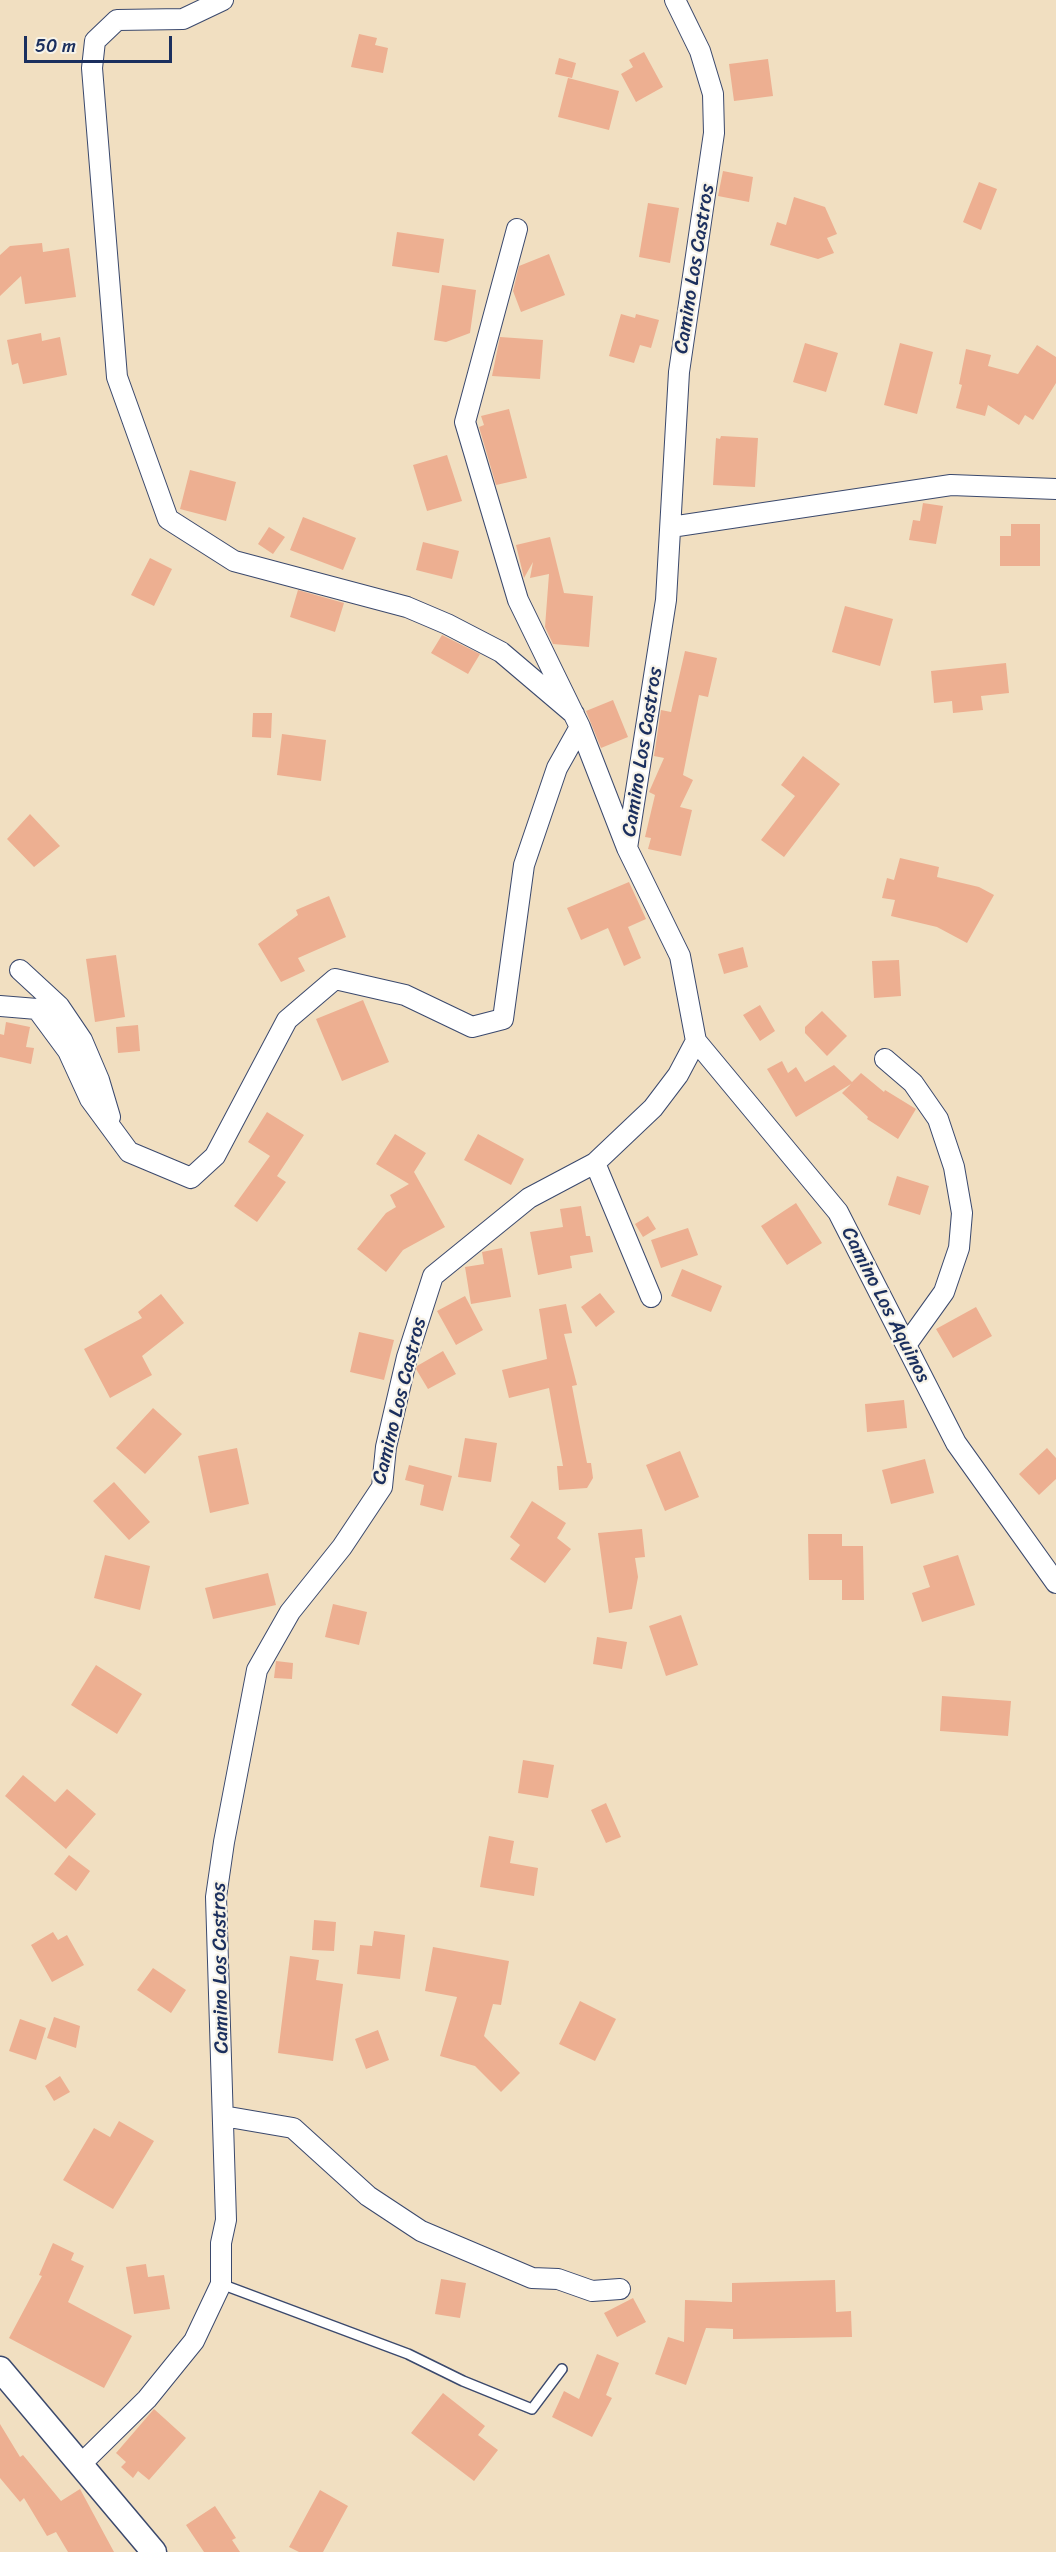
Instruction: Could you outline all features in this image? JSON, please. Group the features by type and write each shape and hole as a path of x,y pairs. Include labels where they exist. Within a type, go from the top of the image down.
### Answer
{"street":[{"path":"223,0 183,19 117,20 95,41 93,59 117,377 168,519 234,561 407,607 447,624 501,652 577,721"},
{"name":"Camino Los Castros","path":"80,2465 147,2399 194,2341 221,2284 221,2243 226,2220 216,1897 224,1842 257,1670 290,1612 342,1547 382,1487 386,1447 407,1357 433,1276 530,1198 595,1163 653,1108 678,1076 696,1041 680,956 627,848 666,600 679,372 714,133 713,94 700,51 675,0"},
{"path":"517,229 465,422 518,600 577,721 627,848"},
{"path":"671,527 951,485 1056,489"},
{"path":"0,1006 37,1009 68,1051 90,1099 129,1152 191,1178 215,1156 287,1020 335,979 405,995 472,1027 503,1019 524,865 557,768 577,721"},
{"path":"20,970 59,1006 81,1040 99,1080 114,1131"},
{"name":"Camino Los Aquinos","path":"696,1041 838,1212 956,1443 1056,1583"},
{"path":"885,1059 913,1083 938,1119 954,1167 962,1213 959,1248 944,1292 906,1345"},
{"path":"595,1163 651,1297"},
{"path":"223,2116 293,2128 368,2196 421,2231 532,2278 558,2279 592,2291 620,2289"},
{"path":"0,2369 154,2552"}],"lane":[{"path":"221,2284 408,2354 463,2381 532,2409 562,2369"}],"building":[{"path":"359,34 377,38 375,45 388,48 383,73 351,67"},
{"path":"644,52 663,87 636,102 621,74 633,67 629,60"},
{"path":"559,58 576,63 572,78 555,74"},
{"path":"768,59 773,96 734,101 729,64"},
{"path":"568,78 619,91 609,130 558,117"},
{"path":"723,171 753,177 749,202 718,196"},
{"path":"979,182 997,189 981,230 963,222"},
{"path":"794,197 825,207 837,234 827,238 834,253 818,259 770,245 777,222 786,225"},
{"path":"648,203 679,208 670,263 639,257"},
{"path":"397,232 444,239 439,273 392,266"},
{"path":"42,243 43,252 69,248 76,297 25,304 21,276 0,296 0,255 10,246"},
{"path":"549,254 565,295 521,312 513,291 519,266"},
{"path":"442,285 476,290 470,333 446,342 434,340"},
{"path":"621,314 635,318 636,314 659,320 651,348 640,345 634,363 609,356"},
{"path":"41,333 42,341 60,337 67,375 23,384 18,363 12,365 7,340"},
{"path":"500,337 543,340 540,379 492,376"},
{"path":"805,343 838,353 826,392 793,382"},
{"path":"900,343 933,352 917,414 884,405"},
{"path":"1037,345 1056,357 1056,383 1033,420 1025,415 1019,425 988,405 985,416 956,408 962,385 959,384 966,349 991,355 988,366 1018,374"},
{"path":"509,409 527,478 496,485 479,427 484,425 481,416"},
{"path":"721,436 758,438 755,487 713,485 716,438 720,439"},
{"path":"447,455 462,501 427,511 413,465"},
{"path":"190,470 236,482 226,521 180,509"},
{"path":"923,503 943,506 936,544 909,540 913,520 920,521"},
{"path":"303,517 356,538 343,570 290,550"},
{"path":"1011,524 1040,524 1040,566 1000,566 1000,536 1011,536"},
{"path":"269,527 285,537 273,554 258,544"},
{"path":"550,537 564,593 593,596 589,647 553,644 545,627 549,574 530,578 533,562 524,578 516,545"},
{"path":"423,542 459,551 452,579 416,570"},
{"path":"150,558 172,569 154,606 131,595"},
{"path":"298,590 344,603 335,632 290,617"},
{"path":"845,606 893,619 880,666 832,652"},
{"path":"442,635 480,654 468,674 431,653"},
{"path":"685,651 717,658 708,697 699,695 683,775 693,780 680,807 692,810 681,856 648,849 651,838 645,837 655,795 649,792 664,758 654,756 661,710 671,712"},
{"path":"1006,663 1009,693 981,696 983,710 953,713 952,701 934,703 931,671"},
{"path":"613,700 628,737 601,748 586,711"},
{"path":"253,713 272,713 271,738 252,737"},
{"path":"282,734 326,740 321,781 277,775"},
{"path":"803,756 840,784 784,857 761,840 795,796 781,785"},
{"path":"30,814 60,846 34,867 7,839"},
{"path":"900,858 939,867 937,877 979,887 994,895 967,943 937,927 891,916 895,900 882,898 887,878 894,880"},
{"path":"629,882 646,919 628,927 641,958 624,966 608,928 581,940 567,908"},
{"path":"329,896 346,937 298,958 305,971 281,982 258,944 298,915 296,910"},
{"path":"743,947 748,967 724,974 718,954"},
{"path":"116,955 125,1017 95,1022 86,959"},
{"path":"899,960 901,996 874,998 872,961"},
{"path":"363,1000 389,1062 342,1081 316,1019"},
{"path":"760,1005 775,1031 760,1041 743,1015"},
{"path":"822,1011 847,1036 827,1056 805,1033 805,1027"},
{"path":"6,1022 30,1027 26,1047 34,1048 31,1064 0,1057 0,1034 4,1035"},
{"path":"138,1025 140,1051 118,1053 116,1027"},
{"path":"782,1061 788,1073 796,1067 805,1082 834,1065 852,1082 861,1073 884,1092 885,1090 916,1109 898,1139 867,1119 868,1117 842,1093 851,1084 796,1117 767,1069"},
{"path":"267,1112 304,1135 277,1176 286,1182 257,1222 234,1206 270,1156 248,1142"},
{"path":"395,1134 426,1153 414,1172 445,1227 403,1250 386,1272 357,1249 386,1213 396,1207 390,1195 409,1184 376,1164"},
{"path":"478,1134 524,1159 511,1185 464,1160"},
{"path":"897,1176 929,1186 920,1215 888,1205"},
{"path":"796,1203 822,1243 787,1265 761,1226"},
{"path":"581,1206 586,1236 590,1236 593,1252 570,1256 572,1268 538,1275 530,1232 563,1227 560,1209"},
{"path":"648,1216 656,1229 643,1237 635,1224"},
{"path":"688,1228 698,1255 661,1268 651,1240"},
{"path":"502,1248 511,1297 471,1304 465,1267 484,1264 482,1252"},
{"path":"682,1269 722,1286 711,1312 671,1296"},
{"path":"600,1293 615,1312 596,1327 581,1307"},
{"path":"161,1294 184,1323 142,1356 152,1375 110,1398 84,1349 142,1318 138,1312"},
{"path":"465,1296 483,1330 456,1345 437,1311"},
{"path":"566,1304 572,1333 564,1334 577,1385 572,1386 587,1463 591,1463 593,1478 587,1488 559,1490 557,1466 563,1466 549,1388 509,1398 502,1370 547,1359 539,1309"},
{"path":"976,1307 992,1336 953,1358 936,1329"},
{"path":"359,1332 394,1340 384,1380 350,1372"},
{"path":"443,1351 456,1374 428,1389 416,1369 417,1366"},
{"path":"904,1400 907,1428 867,1432 865,1404"},
{"path":"153,1408 182,1434 145,1474 116,1448"},
{"path":"465,1438 497,1443 491,1482 458,1477"},
{"path":"237,1448 249,1504 210,1513 198,1456"},
{"path":"1047,1448 1056,1458 1056,1479 1039,1495 1019,1474"},
{"path":"680,1451 699,1497 665,1511 646,1465"},
{"path":"925,1459 934,1493 891,1504 882,1470"},
{"path":"409,1465 452,1476 443,1511 420,1505 424,1485 405,1480"},
{"path":"114,1482 150,1522 129,1540 93,1501"},
{"path":"532,1501 566,1523 557,1538 571,1549 545,1583 510,1559 520,1545 510,1537"},
{"path":"642,1529 645,1557 635,1558 638,1577 632,1609 609,1613 598,1533"},
{"path":"808,1534 842,1534 842,1546 863,1546 864,1600 842,1600 842,1580 809,1580"},
{"path":"105,1555 150,1566 140,1610 94,1598"},
{"path":"958,1555 975,1605 922,1622 912,1593 930,1587 923,1566"},
{"path":"268,1573 276,1605 213,1619 205,1588"},
{"path":"333,1604 367,1612 359,1645 325,1637"},
{"path":"681,1615 698,1665 666,1676 649,1626"},
{"path":"597,1637 627,1642 622,1669 593,1664"},
{"path":"276,1661 293,1663 292,1679 274,1678"},
{"path":"96,1665 142,1694 117,1734 71,1705"},
{"path":"942,1696 1011,1701 1008,1736 940,1731"},
{"path":"523,1760 554,1765 548,1798 518,1793"},
{"path":"23,1775 55,1802 67,1789 96,1814 66,1849 5,1796"},
{"path":"606,1803 621,1837 606,1843 591,1810"},
{"path":"489,1836 514,1841 510,1863 538,1868 534,1896 480,1887"},
{"path":"69,1855 90,1871 76,1891 54,1874"},
{"path":"314,1920 336,1922 334,1951 312,1950"},
{"path":"374,1931 405,1935 400,1979 357,1974 360,1945 372,1946"},
{"path":"53,1932 58,1940 67,1935 84,1965 52,1982 31,1945"},
{"path":"433,1947 509,1961 501,2005 493,2004 484,2036 520,2073 501,2092 475,2066 440,2056 457,1997 425,1991"},
{"path":"290,1956 319,1960 316,1980 343,1984 333,2061 278,2053"},
{"path":"153,1968 186,1990 171,2013 137,1990"},
{"path":"580,2001 616,2019 595,2061 559,2044"},
{"path":"54,2017 80,2026 76,2048 47,2038"},
{"path":"20,2019 46,2028 36,2060 9,2051"},
{"path":"378,2030 389,2060 366,2069 355,2039"},
{"path":"60,2076 70,2092 54,2101 45,2086"},
{"path":"119,2121 154,2141 113,2209 63,2180 94,2128 110,2137"},
{"path":"53,2243 74,2253 71,2260 84,2266 68,2302 132,2336 104,2388 9,2338 42,2276 39,2275"},
{"path":"146,2264 148,2277 164,2275 170,2309 134,2314 126,2267"},
{"path":"441,2279 466,2283 460,2318 435,2314"},
{"path":"835,2280 836,2312 851,2311 852,2337 733,2339 733,2329 706,2328 686,2385 655,2374 668,2337 684,2342 685,2300 732,2302 732,2283"},
{"path":"633,2298 646,2322 617,2337 604,2313"},
{"path":"597,2354 619,2363 606,2395 612,2398 592,2437 552,2417 564,2391 579,2399"},
{"path":"443,2393 485,2426 478,2435 498,2450 474,2481 411,2433"},
{"path":"154,2409 186,2438 149,2480 138,2471 133,2478 121,2467 126,2462 116,2453"},
{"path":"0,2424 20,2457 23,2455 61,2501 80,2489 114,2552 68,2552 56,2532 47,2536 24,2498 20,2502 0,2478"},
{"path":"320,2490 348,2506 323,2552 299,2552 289,2547"},
{"path":"215,2506 236,2538 232,2540 240,2552 204,2552 186,2525"}]}
